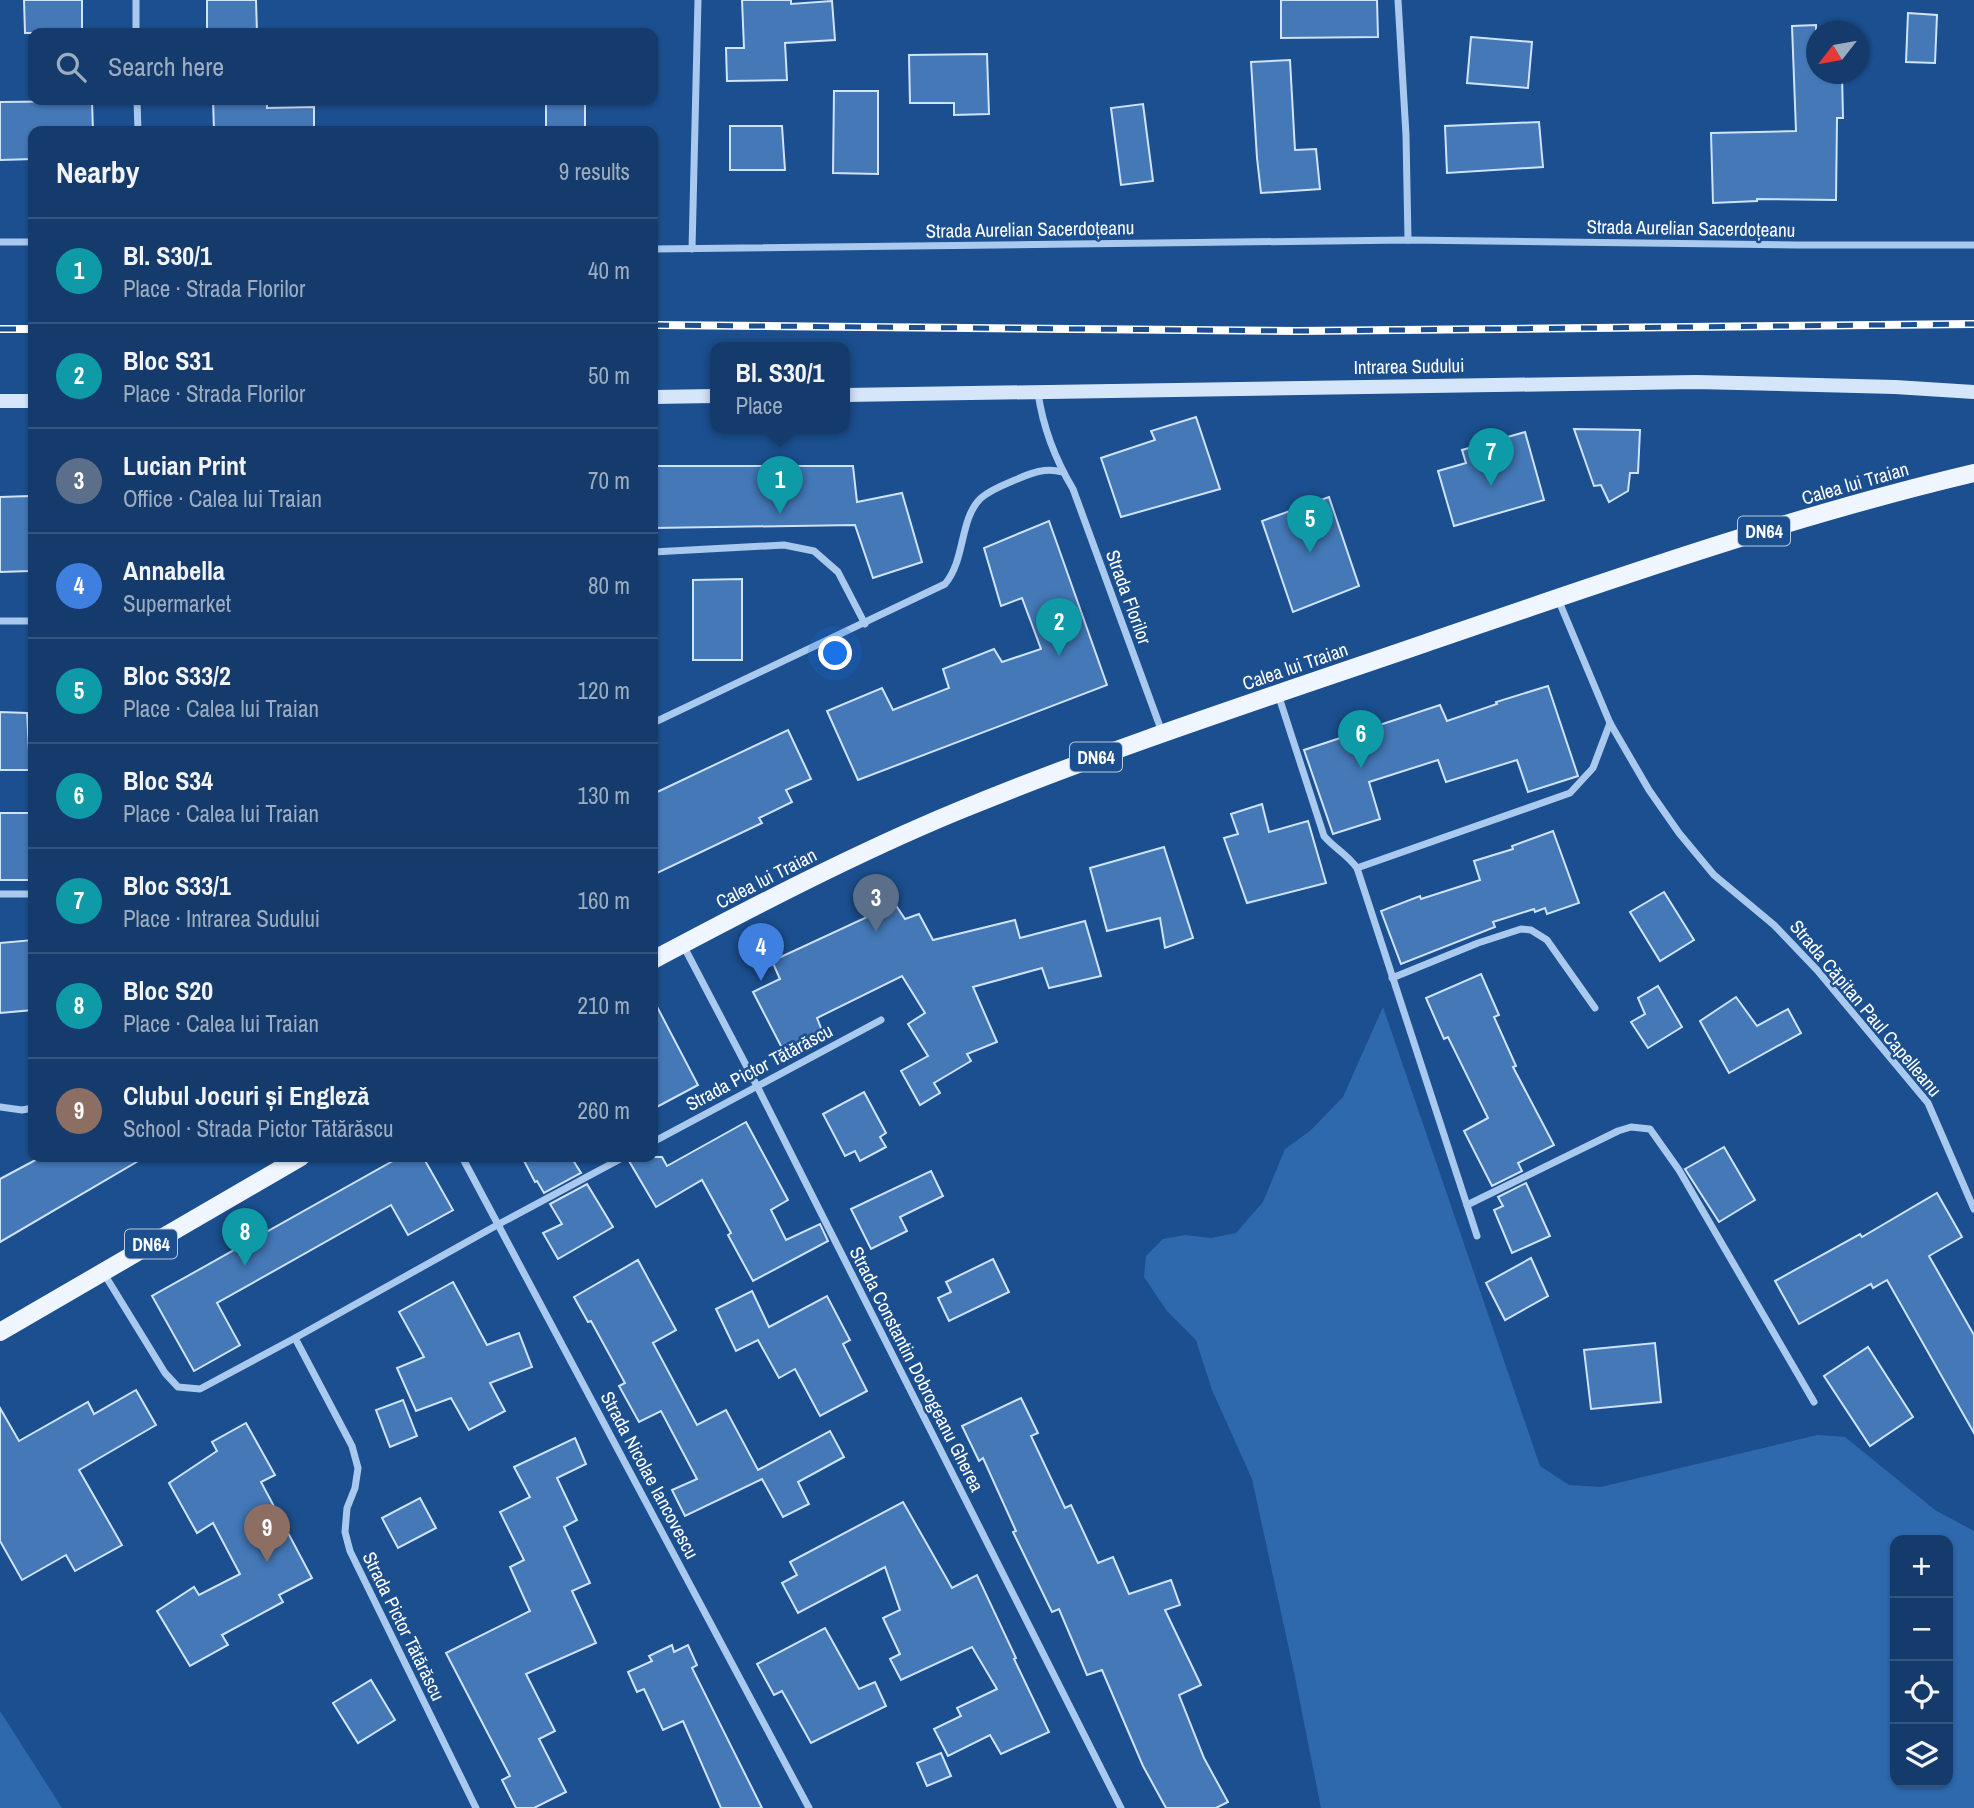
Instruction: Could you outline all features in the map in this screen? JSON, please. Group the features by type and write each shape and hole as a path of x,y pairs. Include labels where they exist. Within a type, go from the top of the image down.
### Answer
{"main road":[{"name":"Calea lui Traian","path":"658,957 820,874 955,812 1050,774 1557,598 1796,521 1974,473"},
{"name":"DN64","path":"0,1332 293,1162"}],"street":[{"path":"136,0 136,28"},
{"path":"692,249 698,0"},
{"path":"1398,0 1406,135 1408,240"},
{"path":"137,105 138,126"},
{"name":"Strada Aurelian Sacerdoțeanu","path":"658,249 1408,240 1974,245"},
{"path":"0,242 28,242"},
{"name":"Intrarea Sudului","path":"850,395 1696,382 1895,387 1974,392"},
{"name":"Strada Florilor","path":"1038,392 1049,440 1062,472 1073,489 1163,734"},
{"path":"658,397 710,396"},
{"path":"0,401 28,401"},
{"path":"658,721 945,584 954,573 970,511 981,497 1026,475 1051,469 1062,472"},
{"path":"658,552 784,545 814,551 838,572 864,624"},
{"name":"Strada Căpitan Paul Capelleanu","path":"1557,598 1610,723 1649,790 1705,865 1774,925 1817,970 1928,1103 1974,1209"},
{"path":"0,621 28,621"},
{"path":"1278,694 1324,836 1348,856 1357,868 1477,1236"},
{"path":"1357,868 1570,793 1594,768 1610,723"},
{"path":"0,894 28,894"},
{"path":"1392,978 1478,943 1521,929 1531,930 1547,940 1595,1008"},
{"name":"Strada Constantin Dobrogeanu Gherea","path":"683,944 1121,1808"},
{"name":"Strada Pictor Tătărăscu","path":"658,1139 881,1020"},
{"path":"0,1107 28,1109"},
{"path":"1467,1205 1618,1131 1631,1127 1650,1129 1679,1170 1814,1402"},
{"name":"Strada Nicolae Iancovescu","path":"465,1162 809,1808"},
{"path":"103,1272 165,1373 178,1387 200,1389 615,1162"},
{"name":"Strada Pictor Tătărăscu","path":"295,1338 352,1446 358,1468 355,1488 347,1508 345,1532 350,1551 476,1808"}],"shaded area":[{"path":"1383,1007 1540,1466 1569,1485 1601,1487 1817,1435 1845,1437 1935,1510 1974,1531 1974,1808 1321,1808 1252,1479 1212,1390 1196,1340 1167,1311 1144,1277 1146,1256 1163,1239 1185,1235 1211,1238 1236,1233 1263,1202 1285,1149 1310,1131 1343,1097"},
{"path":"0,1711 62,1808 0,1808"}],"building":[{"path":"24,0 82,0 82,28 28,28 28,33 25,33"},
{"path":"207,0 256,0 257,28 207,28"},
{"path":"742,0 791,0 791,4 832,1 835,40 785,43 787,80 727,81 726,48 744,48"},
{"path":"1281,0 1377,0 1378,37 1281,38"},
{"path":"1908,13 1937,15 1935,63 1906,62"},
{"path":"1806,25 1806,84 1842,84 1843,118 1837,118 1836,200 1757,199 1713,203 1711,133 1796,131 1792,26"},
{"path":"1471,37 1532,42 1528,88 1467,83"},
{"path":"987,54 989,114 954,115 954,103 910,103 909,55"},
{"path":"1290,60 1295,150 1316,149 1320,189 1261,193 1251,62"},
{"path":"834,91 878,91 878,174 833,173"},
{"path":"0,102 92,105 93,126 28,126 28,159 0,160"},
{"path":"1143,104 1153,181 1121,185 1111,108"},
{"path":"213,105 314,107 314,126 214,126"},
{"path":"546,105 585,105 585,126 546,126"},
{"path":"1539,122 1543,167 1447,173 1445,126"},
{"path":"730,126 782,126 785,170 730,170"},
{"path":"1196,417 1220,489 1121,517 1101,458 1155,440 1151,431"},
{"path":"1574,429 1640,430 1638,473 1630,473 1628,491 1609,502 1601,485 1594,486"},
{"path":"1525,432 1544,500 1454,526 1438,471 1466,463 1462,450"},
{"path":"658,466 853,466 857,502 902,493 922,562 873,578 855,525 658,528"},
{"path":"28,496 28,571 0,572 0,497"},
{"path":"1329,497 1359,586 1293,612 1262,521"},
{"path":"1049,521 1107,685 858,780 827,711 882,688 893,710 949,688 943,669 994,649 1002,662 1041,649 1022,598 1001,606 984,548"},
{"path":"742,579 742,660 693,660 693,580"},
{"path":"1548,686 1578,776 1528,792 1517,760 1446,782 1438,760 1369,782 1380,819 1333,834 1304,750 1440,705 1447,721"},
{"path":"0,712 27,713 28,770 0,770"},
{"path":"788,730 811,779 786,790 792,802 759,818 762,823 658,873 658,792"},
{"path":"1262,804 1269,832 1308,821 1326,883 1247,903 1224,838 1238,834 1231,814"},
{"path":"0,813 28,813 28,880 0,880"},
{"path":"1553,831 1579,903 1547,914 1545,908 1535,912 1534,909 1493,922 1495,927 1401,964 1381,911 1420,896 1421,899 1480,880 1474,861 1513,849 1512,846"},
{"path":"1164,847 1193,938 1165,948 1160,918 1107,931 1090,868"},
{"path":"1664,892 1694,940 1660,961 1630,912"},
{"path":"895,904 905,919 919,914 933,940 1015,920 1020,938 1085,921 1101,976 1049,988 1042,968 973,987 997,1042 967,1054 971,1061 934,1083 940,1093 920,1105 901,1071 928,1056 908,1024 925,1013 902,976 817,1018 823,1033 783,1050 753,992 780,979 772,961"},
{"path":"28,940 28,1010 0,1013 0,943"},
{"path":"1481,974 1499,1015 1494,1017 1516,1066 1513,1067 1554,1145 1518,1163 1522,1171 1492,1186 1464,1131 1488,1118 1448,1037 1444,1039 1426,998"},
{"path":"1658,986 1682,1027 1648,1048 1631,1022 1645,1014 1638,998"},
{"path":"1736,997 1757,1026 1788,1009 1801,1033 1729,1073 1700,1021"},
{"path":"658,1009 698,1085 658,1106"},
{"path":"864,1092 886,1133 880,1137 886,1147 860,1161 855,1151 845,1156 823,1114"},
{"path":"746,1122 788,1200 771,1210 786,1240 820,1224 828,1241 753,1281 702,1180 656,1207 630,1162 658,1162 658,1157 662,1157 667,1166"},
{"path":"1724,1147 1755,1200 1719,1222 1685,1169"},
{"path":"32,1162 136,1162 0,1242 0,1179"},
{"path":"391,1162 426,1162 453,1210 408,1235 391,1205 217,1303 240,1345 194,1371 152,1296"},
{"path":"525,1162 574,1162 581,1173 544,1193 537,1181 535,1182"},
{"path":"931,1171 943,1196 900,1217 907,1231 871,1249 851,1209"},
{"path":"1526,1183 1550,1236 1512,1253 1494,1210 1503,1206 1498,1197"},
{"path":"587,1184 613,1227 558,1259 543,1233 562,1224 550,1204"},
{"path":"1937,1193 1962,1237 1929,1256 1974,1335 1974,1433 1887,1280 1873,1288 1871,1284 1799,1324 1775,1281 1860,1234 1862,1237"},
{"path":"1531,1258 1548,1296 1505,1320 1486,1283"},
{"path":"993,1259 1009,1292 949,1321 938,1298 951,1292 946,1282"},
{"path":"638,1260 676,1330 653,1343 697,1425 726,1410 758,1470 830,1431 844,1457 798,1482 809,1504 783,1517 762,1479 685,1516 672,1490 697,1479 661,1411 639,1422 619,1386 625,1383 591,1321 588,1322 574,1297"},
{"path":"453,1282 487,1345 519,1333 532,1367 490,1383 505,1411 469,1430 451,1398 416,1411 397,1368 424,1357 399,1312"},
{"path":"752,1291 769,1327 827,1296 850,1340 843,1344 867,1391 820,1416 795,1369 779,1378 758,1340 736,1351 716,1309"},
{"path":"1655,1343 1661,1402 1591,1409 1584,1350"},
{"path":"1868,1347 1913,1417 1870,1446 1824,1376"},
{"path":"136,1390 156,1425 79,1470 122,1545 75,1571 66,1555 22,1580 0,1541 0,1408 19,1441 88,1402 94,1414"},
{"path":"1021,1398 1038,1433 1031,1436 1065,1508 1071,1505 1098,1563 1113,1557 1129,1594 1171,1580 1180,1605 1165,1610 1201,1685 1179,1695 1204,1758 1228,1802 1216,1808 1166,1808 1143,1766 1102,1670 1087,1675 1059,1609 1052,1612 1013,1532 1016,1531 983,1458 979,1461 962,1426"},
{"path":"403,1400 417,1436 390,1447 376,1410"},
{"path":"246,1423 275,1475 261,1482 312,1578 279,1595 283,1602 222,1635 228,1645 190,1666 157,1611 194,1587 199,1595 240,1574 213,1523 197,1533 169,1483 217,1451 212,1442"},
{"path":"575,1438 586,1464 557,1478 577,1520 564,1527 590,1583 572,1591 596,1643 526,1674 555,1731 539,1739 566,1792 534,1808 516,1808 502,1780 510,1776 446,1653 530,1611 510,1567 524,1560 500,1512 530,1497 514,1467"},
{"path":"420,1498 436,1528 398,1548 382,1518"},
{"path":"903,1502 952,1588 977,1575 1049,1732 1001,1754 990,1735 948,1756 934,1729 961,1716 957,1708 997,1689 972,1647 901,1680 890,1659 900,1654 883,1618 900,1610 885,1567 798,1613 782,1583 797,1575 790,1562"},
{"path":"825,1628 859,1689 875,1682 886,1706 811,1743 782,1691 774,1695 757,1664"},
{"path":"672,1645 674,1652 688,1645 697,1665 692,1668 762,1808 721,1808 683,1721 663,1730 644,1689 637,1692 628,1672 652,1661 649,1656"},
{"path":"371,1680 395,1720 358,1743 333,1703"},
{"path":"941,1753 951,1776 927,1786 917,1763"}],"railway":[{"path":"658,325 1297,331 1974,324"},
{"path":"0,329 28,329"}],"place":[{"name":"Bloc S33/1","path":"1491,486"},
{"name":"Bl. S30/1","path":"780,514"},
{"name":"Bloc S33/2","path":"1310,553"},
{"name":"Bloc S31","path":"1059,656"},
{"name":"Bloc S34","path":"1361,768"},
{"name":"Lucian Print","path":"876,932"},
{"name":"Annabella","path":"761,981"},
{"name":"Bloc S20","path":"245,1266"},
{"name":"Clubul Jocuri și Engleză","path":"267,1562"}]}
